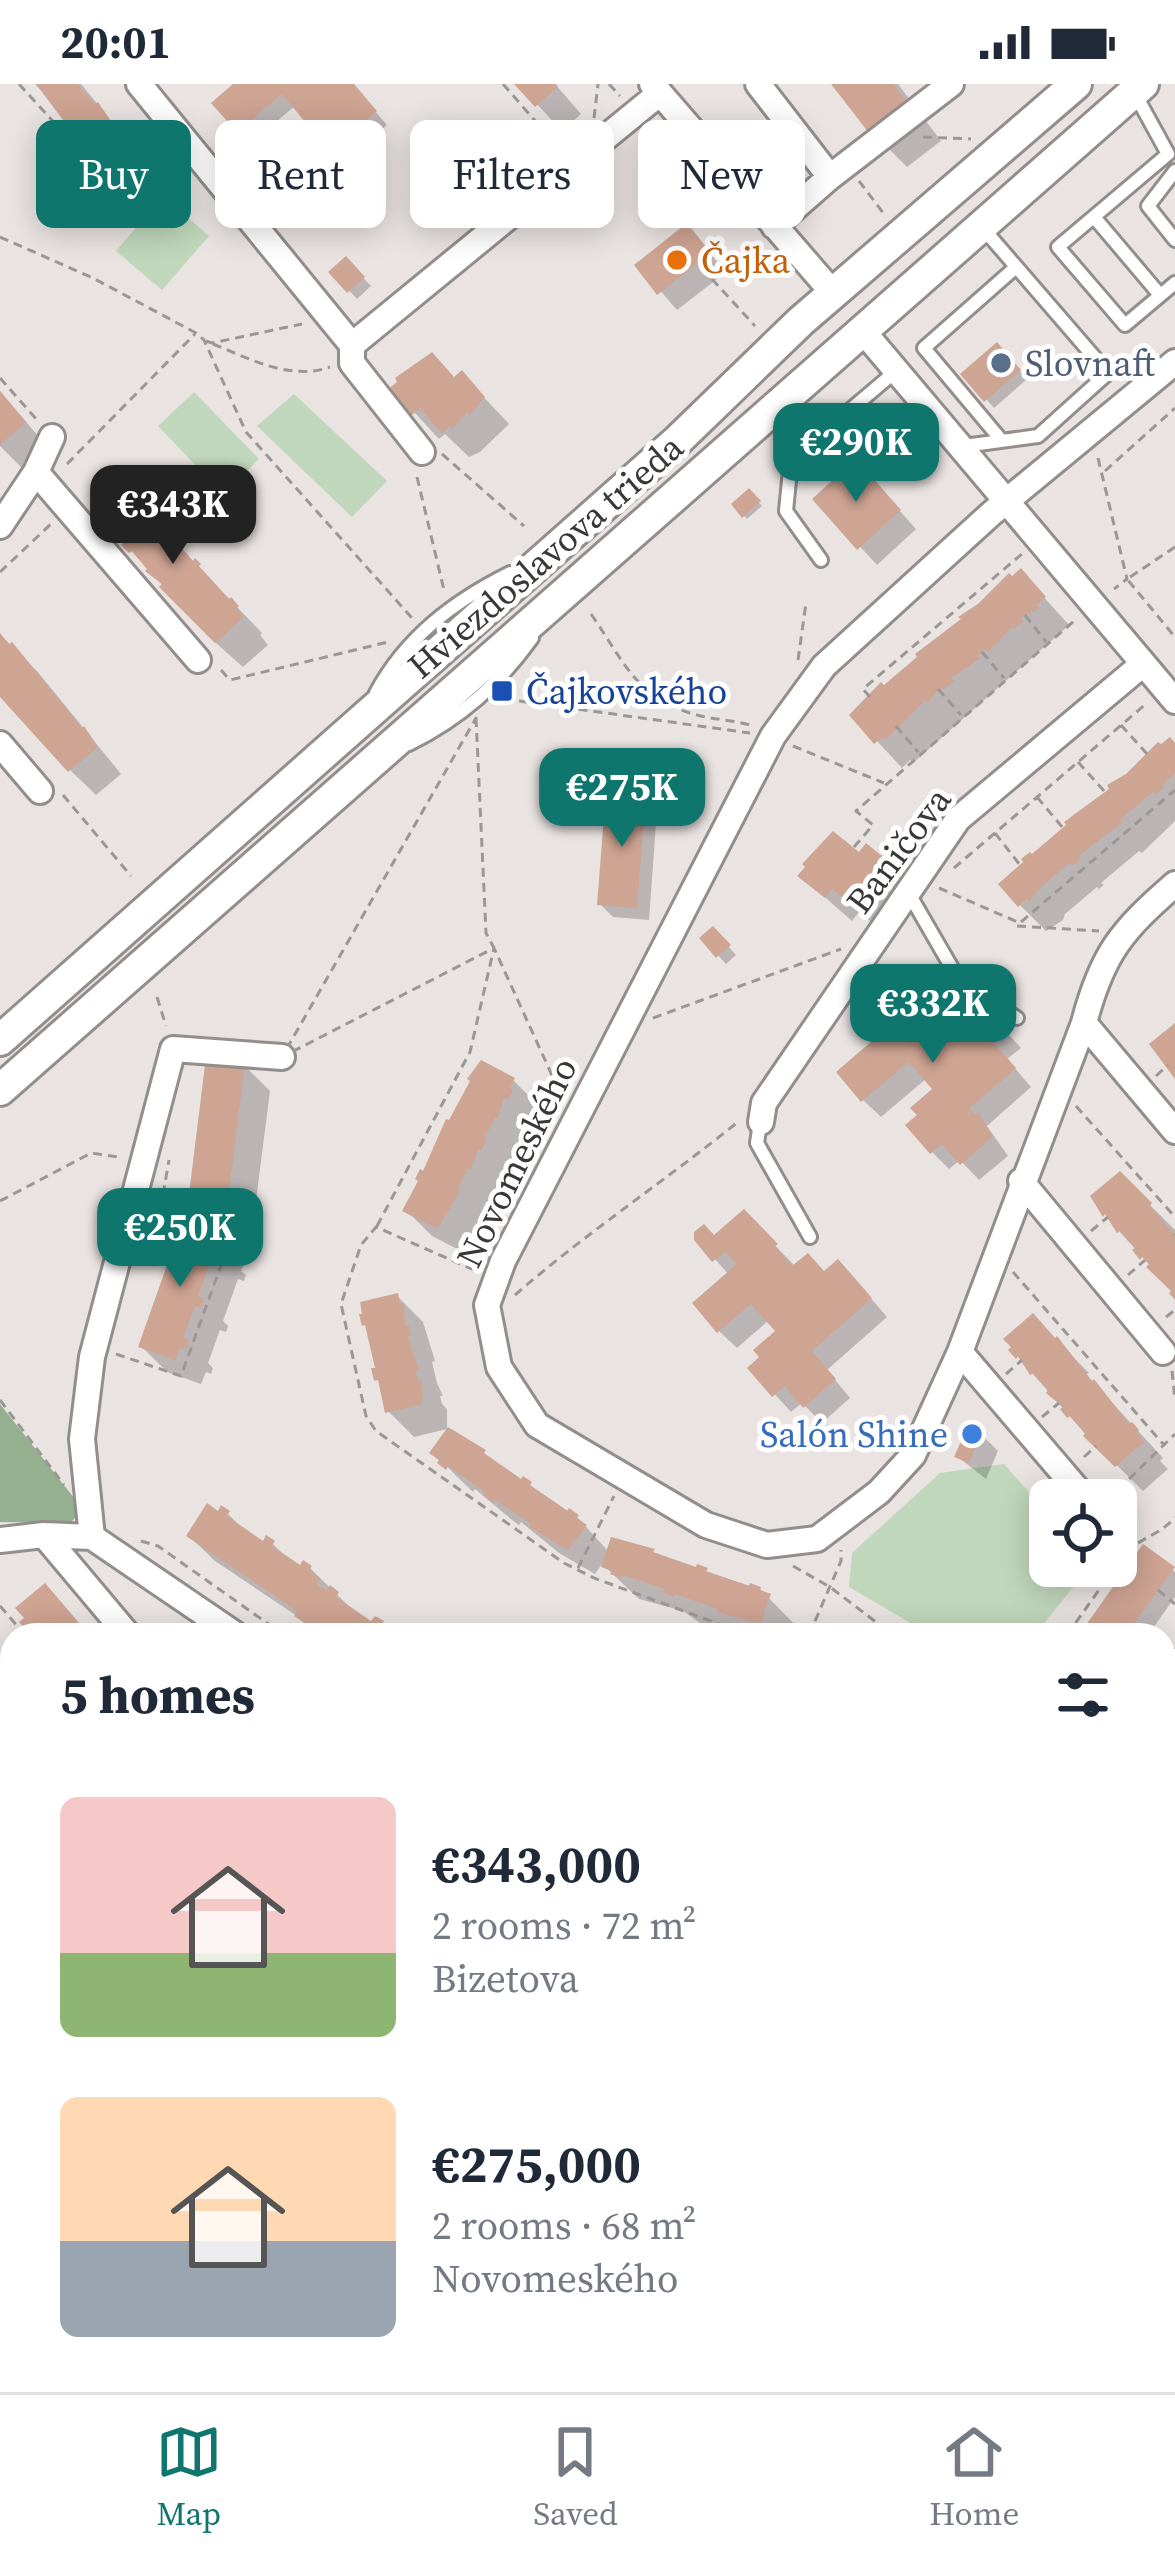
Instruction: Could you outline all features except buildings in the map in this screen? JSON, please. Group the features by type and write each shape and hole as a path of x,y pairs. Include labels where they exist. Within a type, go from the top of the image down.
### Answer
{"street":[{"path":"139,84 329,319 352,350 352,363 422,452"},
{"path":"758,84 830,177"},
{"path":"805,199 950,84"},
{"name":"Hviezdoslavova trieda","path":"0,1040 676,441 833,293 1076,84"},
{"name":"Hviezdoslavova trieda","path":"0,1090 1134,87"},
{"path":"352,350 656,88 683,120"},
{"path":"776,228 1143,664 1167,700"},
{"name":"Novomeského","path":"1171,895 1123,933 1097,972 1084,1023 960,1352 913,1455 879,1492 817,1539 766,1545 706,1526 537,1425 499,1367 487,1305 502,1261 622,1030 766,732 824,666 1005,502 1175,362"},
{"path":"0,526 42,478 52,437"},
{"path":"42,478 206,661"},
{"name":"Baničova","path":"762,1112 920,888 958,819 1143,664"},
{"path":"0,744 46,786"},
{"path":"1084,1023 1175,1132"},
{"path":"92,1538 82,1439 92,1357 173,1048 282,1057"},
{"path":"1022,1181 1163,1352"},
{"path":"960,1352 1079,1479"},
{"path":"44,1535 118,1623"},
{"path":"0,1540 44,1535 92,1538 218,1623"}],"lane":[{"path":"1134,87 1168,154 1058,247 1125,325 1175,283"},
{"path":"1175,171 1148,206 1175,240"},
{"path":"1094,217 1160,295"},
{"path":"960,447 1038,436 1108,373 980,225"},
{"path":"1002,441 924,348 1016,267"},
{"path":"821,560 786,511 790,460 896,371"},
{"path":"920,888 960,982 1017,1018"},
{"path":"762,1112 757,1143 810,1237"}],"path":[{"path":"19,84 52,120"},
{"path":"503,84 535,120"},
{"path":"885,134 971,140"},
{"path":"0,237 93,278 204,340 258,363 309,374 352,350"},
{"path":"712,279 755,326"},
{"path":"212,343 329,319"},
{"path":"42,478 196,333"},
{"path":"204,340 246,433 417,624"},
{"path":"0,378 52,437"},
{"path":"1102,473 1175,408"},
{"path":"1091,430 1127,579 1175,637"},
{"path":"446,598 412,459 431,444 524,526"},
{"path":"0,572 67,508"},
{"path":"854,847 873,825 856,811 1094,605 1175,547"},
{"path":"870,697 863,689 1024,551"},
{"path":"992,579 999,586"},
{"path":"799,674 806,603"},
{"path":"591,614 627,673 646,690 697,715 766,732 886,784"},
{"path":"950,615 956,623"},
{"path":"1025,615 1047,644"},
{"path":"206,661 230,680 399,639"},
{"path":"906,652 913,660"},
{"path":"982,652 1005,680"},
{"path":"938,689 962,716"},
{"path":"502,692 512,700 766,732"},
{"path":"948,872 1121,725 1167,700"},
{"path":"282,1057 476,718 486,934 566,1107"},
{"path":"1121,725 1148,755"},
{"path":"896,726 919,753"},
{"path":"1078,762 1105,792"},
{"path":"1123,933 1017,926 1175,790 1167,780"},
{"path":"46,786 131,876"},
{"path":"1037,797 1063,828"},
{"path":"1125,816 1133,826"},
{"path":"995,832 1020,865"},
{"path":"1082,852 1091,862"},
{"path":"920,888 1020,923"},
{"path":"1040,888 1049,898"},
{"path":"282,1057 494,948"},
{"path":"494,948 470,1052 376,1227 361,1245 341,1304 366,1416 376,1431 578,1570 717,1623"},
{"path":"622,1030 832,952"},
{"path":"157,997 173,1048"},
{"path":"1150,1082 1168,1065"},
{"path":"1071,1100 1175,1217"},
{"path":"490,1321 573,1245 762,1112"},
{"path":"146,1243 160,1206 172,1144"},
{"path":"0,1201 91,1153 127,1158"},
{"path":"1138,1192 1147,1186"},
{"path":"111,1353 181,1376 233,1232 160,1206"},
{"path":"1086,1235 1108,1217"},
{"path":"376,1227 482,1274"},
{"path":"1123,1279 1145,1260"},
{"path":"1008,1267 1164,1445"},
{"path":"1160,1322 1175,1310"},
{"path":"1051,1334 1061,1327"},
{"path":"1000,1380 1022,1360"},
{"path":"1089,1377 1098,1369"},
{"path":"1,1402 64,1486 73,1495 88,1495"},
{"path":"1036,1423 1059,1403"},
{"path":"1126,1420 1135,1412"},
{"path":"1129,1479 1175,1434"},
{"path":"1079,1479 1096,1446"},
{"path":"578,1570 618,1489"},
{"path":"1137,1542 1170,1525 1175,1517"},
{"path":"137,1540 158,1546 267,1623"},
{"path":"814,1623 841,1561 841,1548 826,1551"},
{"path":"793,1566 810,1558"},
{"path":"778,1564 793,1566 830,1587 877,1623"},
{"path":"1075,1623 1101,1587"},
{"path":"1158,1590 1175,1604"},
{"path":"1086,1608 1094,1614"}],"green space":[{"path":"191,220 209,236 162,290 116,251 136,228 191,228"},
{"path":"194,392 259,459 223,494 158,426"},
{"path":"294,394 387,481 352,517 257,426"},
{"path":"0,1404 78,1503 77,1516 70,1523 0,1522"},
{"path":"1004,1464 1029,1492 1029,1587 1073,1587 1045,1623 910,1623 849,1587 852,1553 940,1473"}],"place":[{"name":"Čajka","path":"677,260"},
{"name":"Slovnaft","path":"1001,363"},
{"name":"Čajkovského","path":"502,691"},
{"name":"Salón Shine","path":"972,1434"}]}
